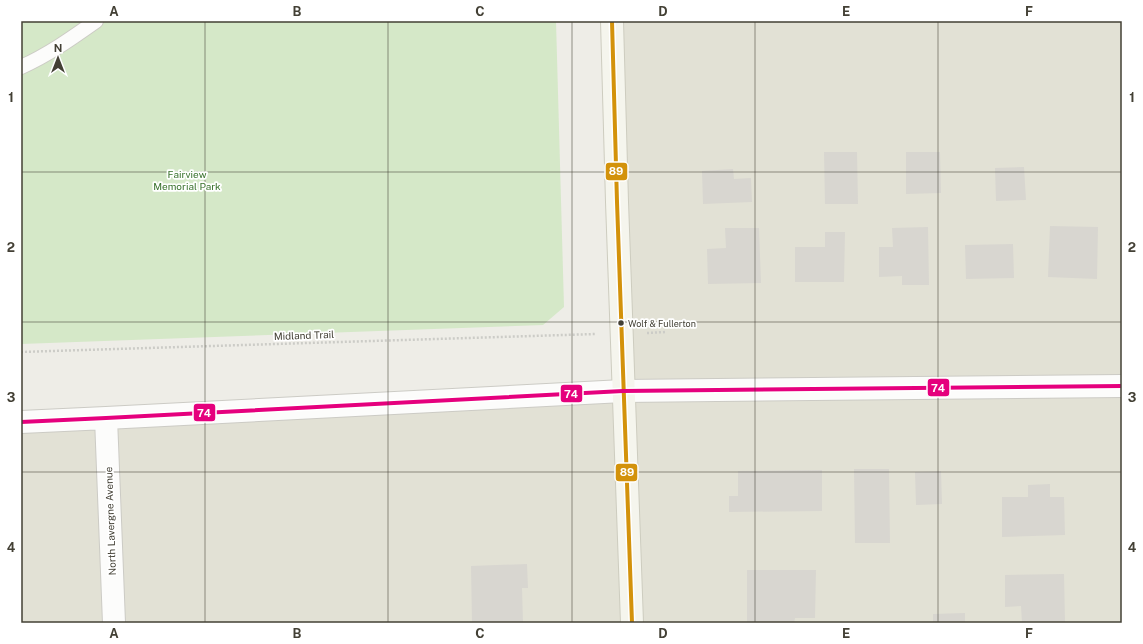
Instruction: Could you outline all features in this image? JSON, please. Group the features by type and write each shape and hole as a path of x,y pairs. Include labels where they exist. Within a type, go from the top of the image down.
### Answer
{"main road":[{"path":"612,21 616,202 632,623"}],"street":[{"path":"21,422 623,391 1122,386"},
{"name":"North Lavergne Avenue","path":"106,418 114,623"}],"lane":[{"path":"21,67 75,36 96,21"}],"path":[{"name":"Midland Trail","path":"21,352 587,335"}],"shaded area":[{"path":"613,21 1122,21 1122,623 21,623 21,422 623,391"}],"green space":[{"name":"Fairview Memorial Park","path":"21,21 556,21 564,307 543,325 21,344"}],"building":[{"path":"824,152 857,152 858,204 825,204"},
{"path":"906,152 940,152 941,193 906,194"},
{"path":"1024,167 1026,200 996,201 995,168"},
{"path":"733,169 734,179 751,178 752,202 703,204 702,171"},
{"path":"1050,226 1098,227 1097,279 1048,277"},
{"path":"928,227 929,285 902,285 902,276 879,277 879,247 893,247 892,228"},
{"path":"725,228 759,228 761,283 708,284 707,249 726,248"},
{"path":"825,232 845,232 844,282 795,282 795,247 825,247"},
{"path":"1013,244 1014,278 966,279 965,245"},
{"path":"854,469 889,469 890,543 855,543"},
{"path":"822,470 822,511 729,512 729,496 738,496 738,471"},
{"path":"941,471 942,504 916,505 915,472"},
{"path":"1050,484 1050,497 1064,497 1065,535 1002,537 1002,497 1028,497 1028,485"},
{"path":"527,564 528,588 522,588 523,623 472,623 471,566"},
{"path":"747,570 816,570 815,618 795,618 794,623 747,623"},
{"path":"1064,574 1065,622 1022,623 1021,606 1005,607 1005,575"},
{"path":"965,613 965,623 933,623 933,614"}],"transit line":[{"name":"89","path":"612,21 632,623"},
{"name":"74","path":"21,422 623,391 1122,386"}],"place":[{"name":"Wolf & Fullerton","path":"621,323"}]}
